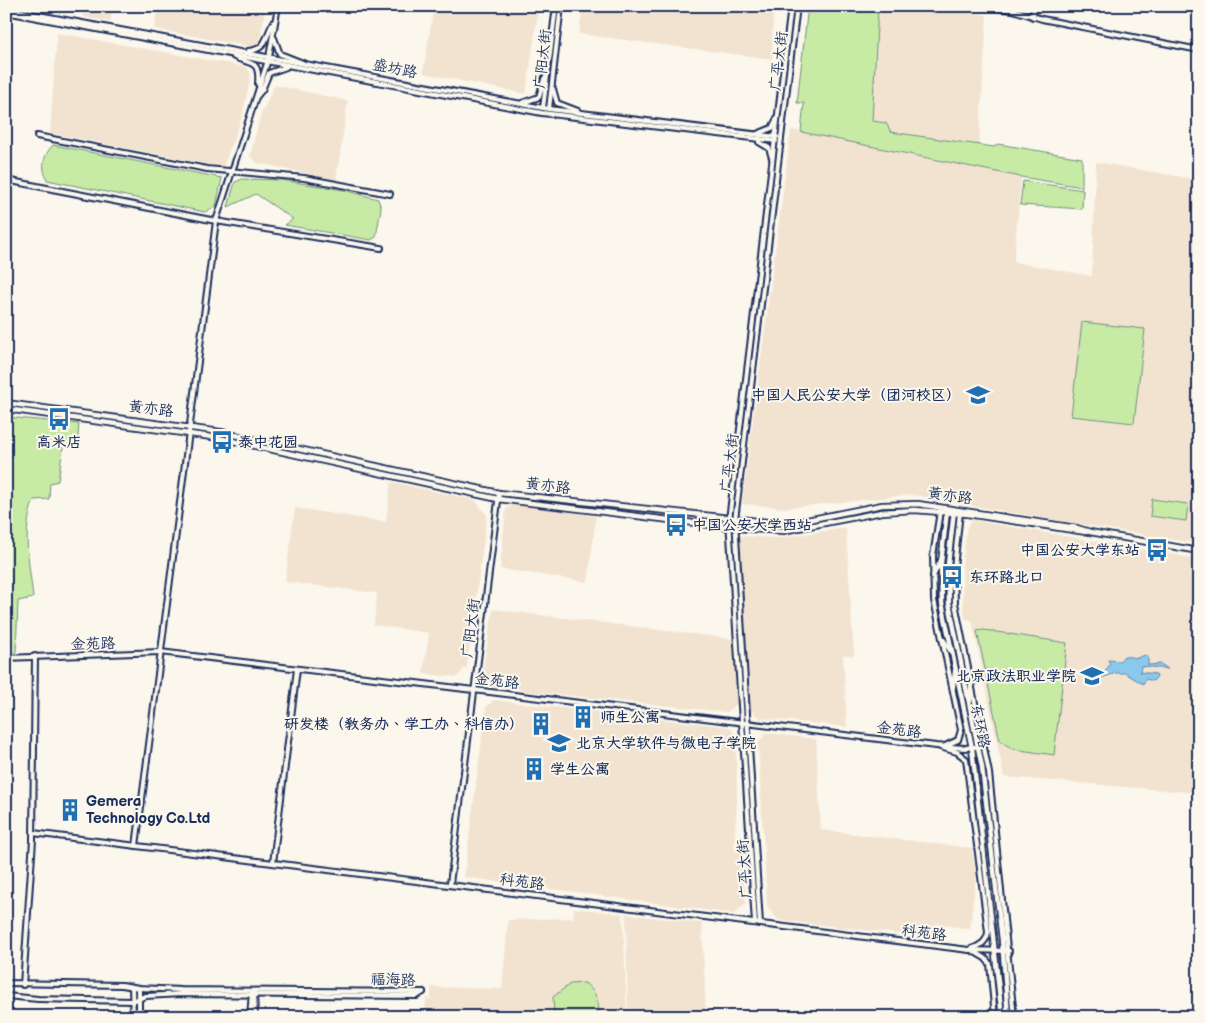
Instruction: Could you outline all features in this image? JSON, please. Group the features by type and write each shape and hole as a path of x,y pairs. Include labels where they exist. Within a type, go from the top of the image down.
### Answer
{"main road":[{"name":"黄亦路","path":"6,403 190,430 499,493 732,520 787,524 882,505 918,504 940,509"},
{"name":"黄亦路","path":"6,411 16,410 190,430 498,499 735,528 783,531 882,512 947,509 1076,532 1090,532 1199,550"},
{"name":"东环路","path":"947,509 942,556 942,603 976,774 1002,1017"},
{"name":"东环路","path":"954,510 947,579 950,610 970,704 982,747 990,835 1006,951 1008,1017"}],"street":[{"path":"136,846 216,221 268,59 278,6"},
{"name":"广阳大街","path":"543,110 556,6"},
{"name":"广阳大街","path":"549,111 561,6"},
{"name":"广平大街","path":"744,722 735,528 732,520 792,6"},
{"name":"广平大街","path":"757,924 729,527 732,520 797,6"},
{"path":"980,6 1199,50"},
{"path":"1010,6 1028,7"},
{"path":"1033,17 1034,6"},
{"path":"1027,14 1028,7"},
{"path":"1028,7 1033,17"},
{"name":"盛坊路","path":"6,11 240,52 293,67 549,111 740,137 776,139"},
{"name":"盛坊路","path":"6,11 227,54 305,64 519,103 543,110"},
{"path":"240,52 252,51 265,45 270,28 275,21"},
{"path":"274,32 275,45 280,54 297,58 305,64"},
{"path":"227,54 254,64 257,67 258,90"},
{"path":"255,98 262,90 269,73 282,67 293,67"},
{"path":"519,103 539,97 544,79 548,75"},
{"path":"552,84 557,103 582,114"},
{"name":"盛坊路","path":"549,111 753,134 781,140"},
{"path":"753,134 772,128 779,111"},
{"path":"37,136 231,172 304,178 390,194"},
{"path":"740,137 766,144 771,154 773,166"},
{"path":"6,180 216,221 381,248"},
{"name":"广阳大街","path":"450,884 499,493"},
{"path":"940,509 932,578 940,635 961,736 954,743 944,746"},
{"path":"961,511 953,586 994,817 1014,1017"},
{"path":"932,578 942,556"},
{"path":"950,610 959,624"},
{"path":"940,635 952,653"},
{"name":"金苑路","path":"6,658 160,652 936,746 982,747"},
{"path":"23,985 33,833 35,656"},
{"path":"952,691 955,668"},
{"path":"273,862 298,669"},
{"path":"970,704 971,679"},
{"path":"936,746 957,752 966,760 976,774"},
{"path":"966,760 987,938 980,946 969,950"},
{"path":"990,835 994,817"},
{"name":"科苑路","path":"33,833 969,950 1006,951"},
{"path":"993,856 1000,875"},
{"path":"980,870 988,887"},
{"path":"986,917 990,899"},
{"path":"969,950 985,958 998,976"},
{"path":"990,964 995,1017"},
{"name":"福海路","path":"6,984 423,992 417,996 181,994 146,996 132,1001 38,1000 6,996"},
{"path":"132,986 133,1017"},
{"path":"139,988 139,1017"},
{"path":"253,990 255,1017"},
{"path":"250,1017 253,996"}],"shaded area":[{"path":"85,6 113,6 110,22 83,17"},
{"path":"158,6 266,6 259,45 252,47 154,29"},
{"path":"434,6 539,6 526,94 423,73"},
{"path":"583,6 773,6 772,59 579,34"},
{"path":"878,6 929,6 987,15 979,145 890,132 872,121"},
{"path":"57,33 247,67 251,75 242,117 223,167 50,133"},
{"path":"275,85 348,101 336,180 257,163 250,156 261,114"},
{"name":"中国人民公安大学（团河校区）","path":"791,130 1021,177 1014,262 1092,276 1096,162 1199,180 1199,544 967,505 950,500 911,495 785,508 742,504"},
{"path":"391,482 475,500 487,515 467,666 457,677 423,674 429,633 374,625 377,593 285,582 295,508 386,522"},
{"path":"514,504 596,516 588,582 500,569 506,509"},
{"name":"北京政法职业学院","path":"972,520 1199,559 1199,793 1004,777 972,620 965,619 963,603 962,565 967,526"},
{"path":"846,528 854,656 843,655 847,727 760,718 749,709 739,540 741,536 777,538"},
{"path":"493,609 733,639 737,704 727,712 524,691 514,687 490,684 486,682 483,670"},
{"path":"494,700 730,727 736,736 737,801 734,849 742,849 746,903 734,914 464,877 486,707"},
{"path":"766,733 816,739 821,830 972,848 976,875 970,929 936,924 934,938 778,920 767,906 758,744"},
{"path":"574,908 623,914 627,1017 425,1017 426,998 431,999 431,987 502,989 508,920 573,918"},
{"path":"626,914 702,923 706,1017 628,1017"}],"green space":[{"path":"808,6 878,7 872,121 886,123 891,132 994,147 998,144 1082,158 1082,187 1021,177 801,132 804,103 797,103"},
{"path":"53,145 222,178 216,206 205,212 47,180 44,161"},
{"path":"242,179 281,180 344,190 378,199 381,208 376,237 371,240 285,225 293,219 256,194 228,207 235,182"},
{"path":"1023,181 1083,190 1082,209 1020,205"},
{"path":"1082,322 1145,329 1134,423 1071,416"},
{"path":"6,417 79,424 77,447 63,447 58,481 50,483 49,499 34,500 30,512 27,536 33,598 18,601 16,653 6,653"},
{"path":"1152,499 1188,504 1186,521 1150,516"},
{"path":"984,630 1067,643 1054,755 1013,749 1000,741 977,631"},
{"path":"585,983 592,990 596,998 599,1017 554,1017 553,997 570,984"}],"water":[{"path":"1145,655 1148,657 1148,665 1161,664 1168,669 1141,666 1140,672 1156,674 1157,677 1153,681 1146,679 1143,684 1125,673 1116,673 1101,678 1110,664 1108,660 1120,661 1124,656 1137,658"}],"place":[{"name":"中国人民公安大学（团河校区）","path":"978,395"},
{"name":"高米店","path":"59,419"},
{"name":"泰中花园","path":"222,442"},
{"name":"中国公安大学西站","path":"676,525"},
{"name":"中国公安大学东站","path":"1157,550"},
{"name":"东环路北口","path":"952,577"},
{"name":"北京政法职业学院","path":"1092,676"},
{"name":"师生公寓","path":"583,717"},
{"name":"研发楼（教务办、学工办、科信办）","path":"541,724"},
{"name":"北京大学软件与微电子学院","path":"559,743"},
{"name":"学生公寓","path":"534,769"},
{"name":"Gemera Technology Co.Ltd","path":"70,810"}]}
